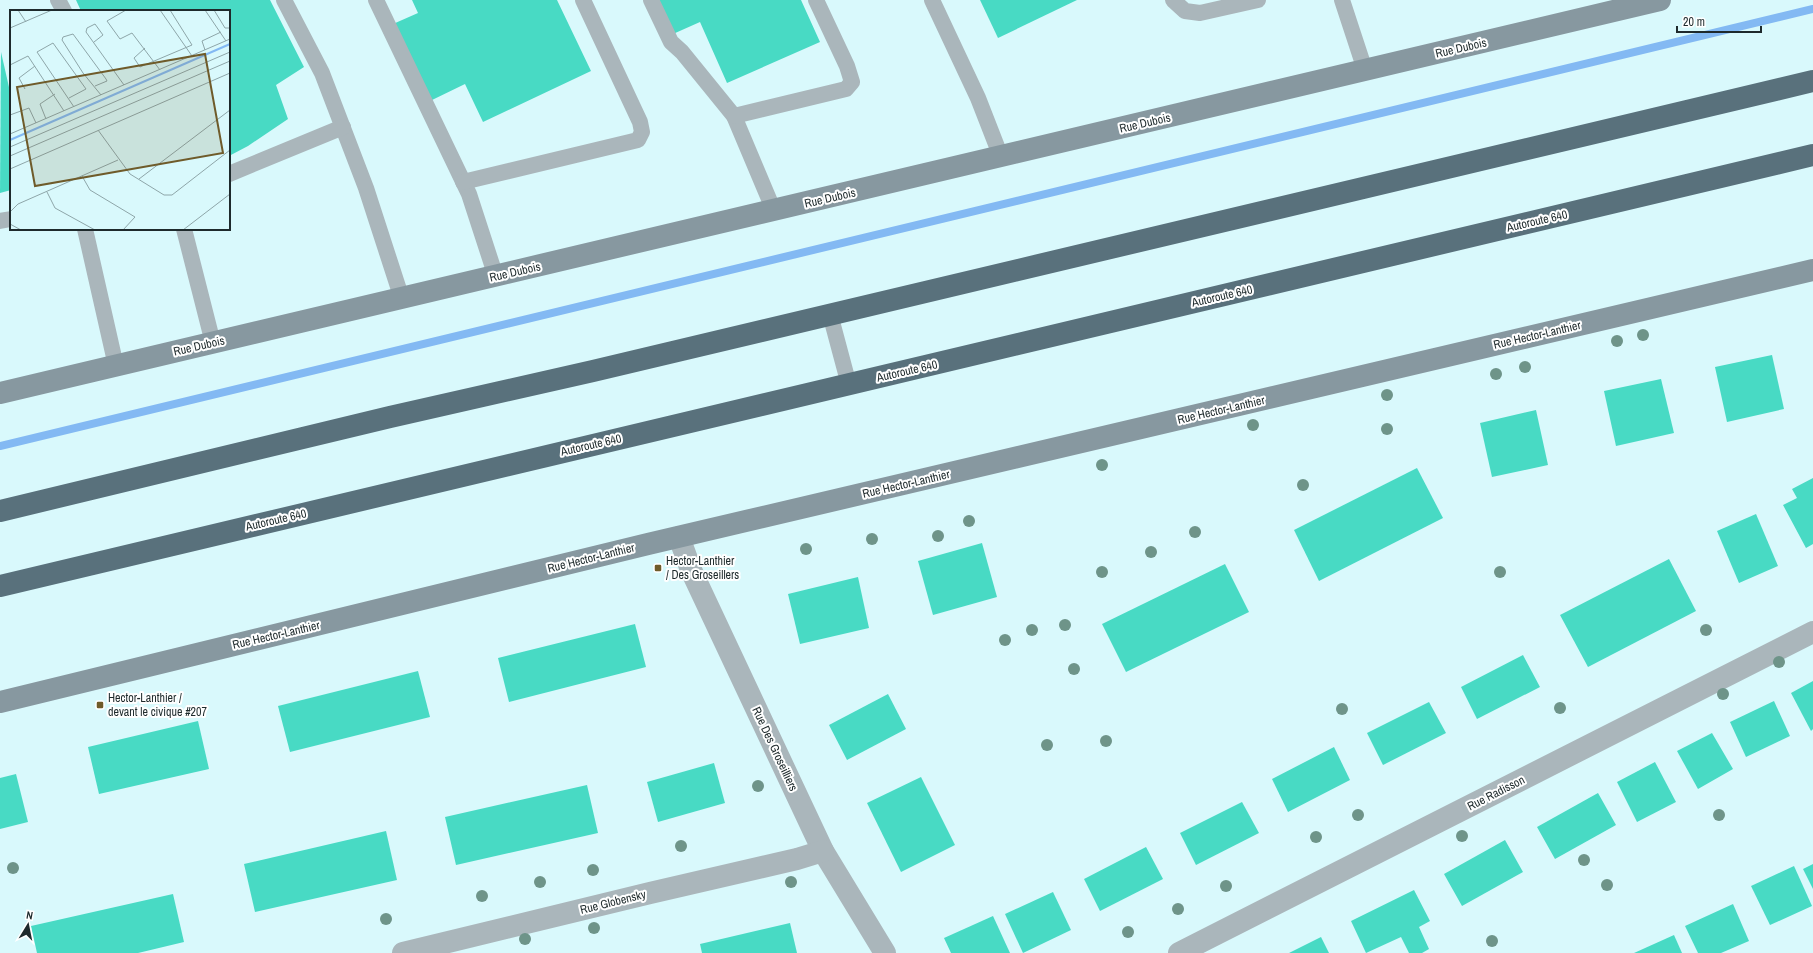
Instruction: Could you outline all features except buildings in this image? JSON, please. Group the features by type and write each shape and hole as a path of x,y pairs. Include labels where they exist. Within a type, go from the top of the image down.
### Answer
{"highway":[{"path":"0,511 390,417 593,371 1813,81"},
{"name":"Autoroute 640","path":"0,586 1813,155"}],"street":[{"name":"Rue Dubois","path":"0,393 496,277 1660,0"},
{"name":"Rue Hector-Lanthier","path":"0,702 679,537 1813,270"},
{"name":"Rue Des Groseilliers","path":"679,537 690,570 823,851 885,953"},
{"name":"Rue Radisson","path":"1179,953 1813,632"},
{"name":"Rue Globensky","path":"403,953 458,947 650,893 797,859 823,851"}],"lane":[{"path":"58,0 63,10"},
{"path":"284,0 322,73 366,188 402,299"},
{"path":"376,0 469,194 496,277"},
{"path":"463,182 628,144 638,140 642,132 640,122 583,0"},
{"path":"652,0 671,42 682,52 734,116 774,211"},
{"path":"734,116 846,89 852,82 847,66 816,0"},
{"path":"932,0 978,98 1001,157"},
{"path":"1173,0 1185,11 1200,13 1258,0"},
{"path":"1342,0 1365,70"},
{"path":"230,174 343,127"},
{"path":"0,221 10,219"},
{"path":"85,230 116,366"},
{"path":"184,230 213,343"},
{"path":"830,314 848,384"}],"waterway":[{"path":"0,446 1813,9"}],"place":[{"name":"Hector-Lanthier / Des Groseillers","path":"658,568"},
{"name":"Hector-Lanthier / devant le civique #207","path":"100,705"}]}
